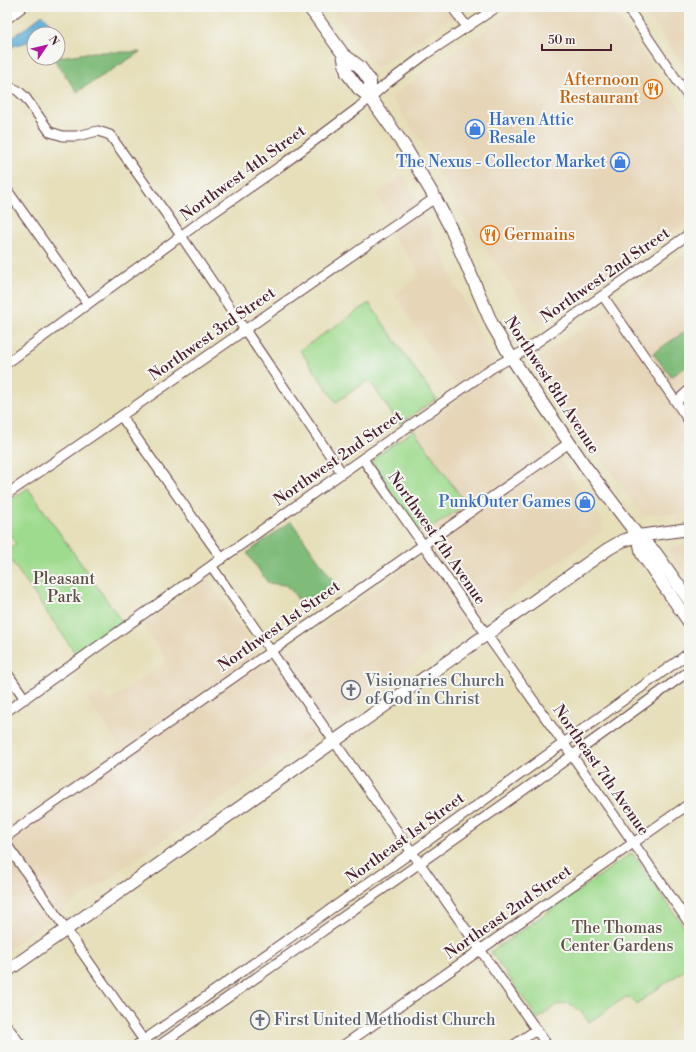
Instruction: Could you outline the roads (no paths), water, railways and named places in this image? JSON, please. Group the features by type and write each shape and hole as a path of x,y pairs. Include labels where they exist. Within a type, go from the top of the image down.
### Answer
{"main road":[{"path":"7,17 20,7"},
{"name":"Northwest 8th Avenue","path":"309,7 343,54 360,67 370,81 370,97 405,147 435,198 451,230 492,324 511,357 569,443 638,536"},
{"path":"7,972 608,549 622,541 638,536 689,529"},
{"path":"638,536 655,552 689,600"},
{"path":"638,536 642,554 689,622"}],"street":[{"path":"452,7 467,27"},
{"name":"Northwest 4th Street","path":"7,363 181,236 282,165 358,108 386,84 426,54 496,7"},
{"path":"627,7 689,98"},
{"path":"7,86 17,90 21,94 50,132 63,136 77,136 98,131 110,135 181,236 342,473"},
{"path":"7,190 88,304"},
{"name":"Northwest 3rd Street","path":"7,494 435,198"},
{"name":"Northwest 2nd Street","path":"7,711 492,368 526,350 689,234"},
{"path":"603,296 689,421"},
{"path":"676,402 689,390"},
{"path":"121,416 222,559"},
{"name":"Northwest 1st Street","path":"7,836 422,544 569,443"},
{"name":"Northwest 7th Avenue","path":"363,459 486,635"},
{"path":"212,566 547,1045"},
{"name":"Northeast 7th Avenue","path":"486,635 573,756 689,923"},
{"name":"Northeast 1st Street","path":"143,1043 564,744 689,653"},
{"name":"Northeast 1st Street","path":"160,1045 573,756 689,671"},
{"path":"7,673 25,699"},
{"path":"627,698 636,710"},
{"path":"483,801 491,812"},
{"name":"Northeast 2nd Street","path":"344,1045 689,804"},
{"path":"7,845 143,1043"},
{"path":"327,913 334,923"},
{"path":"217,990 224,1000"},
{"path":"7,1026 21,1045"},
{"path":"514,1045 536,1030"}],"water":[{"path":"42,15 52,26 28,26"},
{"path":"26,28 26,42 7,48 7,40"}],"place":[{"name":"Afternoon Restaurant","path":"653,89"},
{"name":"Haven Attic Resale","path":"475,129"},
{"name":"The Nexus - Collector Market","path":"620,162"},
{"name":"Germains","path":"490,235"},
{"name":"PunkOuter Games","path":"585,502"},
{"name":"Visionaries Church of God in Christ","path":"351,690"},
{"name":"First United Methodist Church","path":"260,1020"}],"park label":[{"name":"Pleasant Park","path":"64,588"},
{"name":"The Thomas Center Gardens","path":"617,937"}]}
